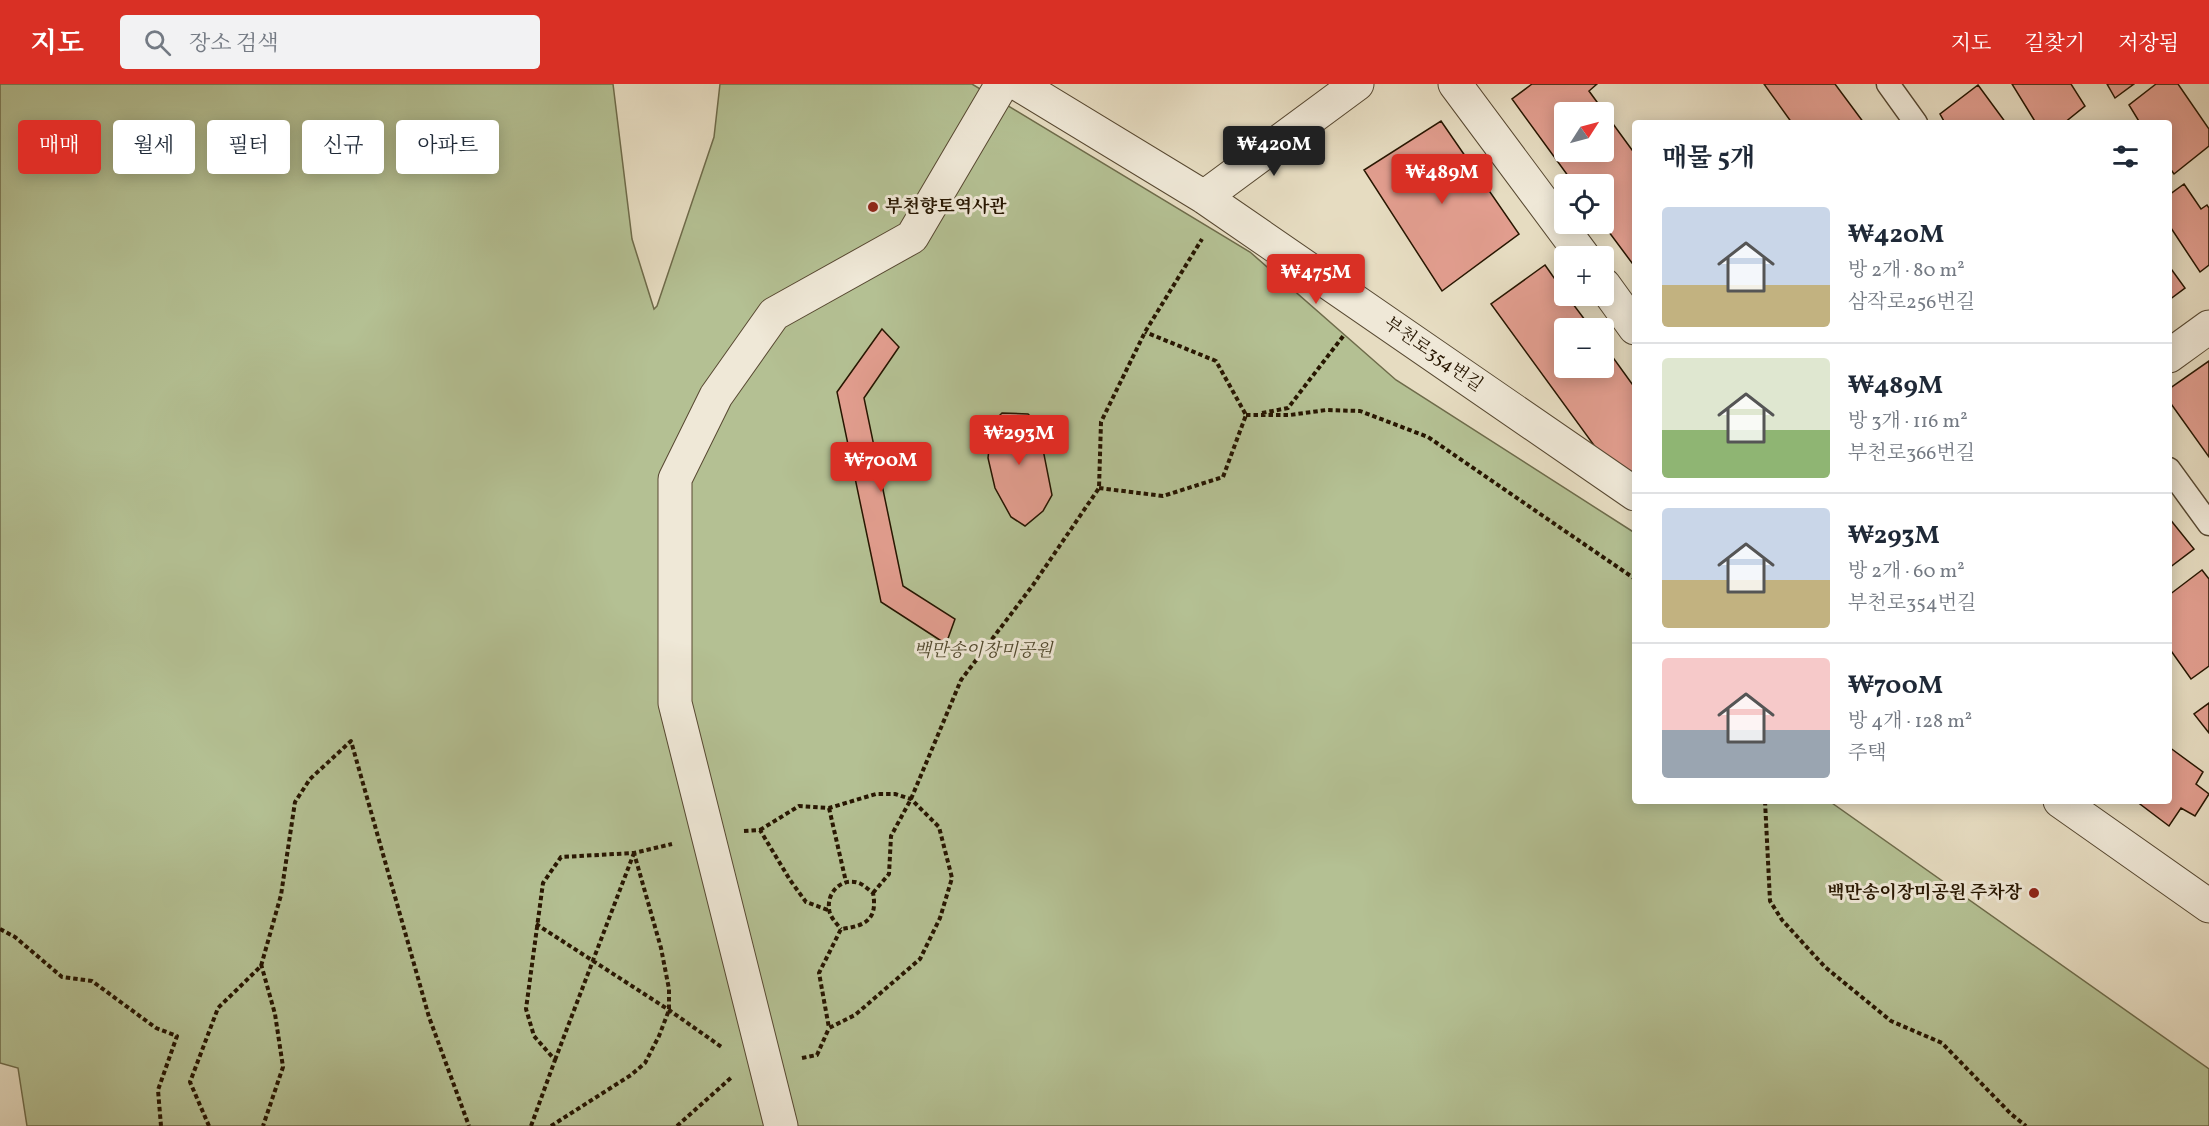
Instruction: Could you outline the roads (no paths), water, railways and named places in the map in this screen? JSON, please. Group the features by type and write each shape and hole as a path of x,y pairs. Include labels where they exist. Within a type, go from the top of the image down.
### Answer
{"street":[{"path":"781,1126 675,703 675,479 716,396 774,314 912,237 1002,84"},
{"name":"부천로354번길","path":"1018,84 1212,203 1632,492"},
{"path":"1212,203 1357,84"},
{"path":"1455,84 1575,246"},
{"path":"1614,299 1632,324"},
{"path":"2172,354 2209,327"},
{"path":"2064,804 2209,906"}],"lane":[{"path":"1888,84 1914,120"},
{"path":"2172,473 2209,524"}],"place":[{"name":"부천향토역사관","path":"873,207"},
{"name":"백만송이장미공원 주차장","path":"2034,893"}],"park label":[{"name":"백만송이장미공원","path":"983,651"}]}
